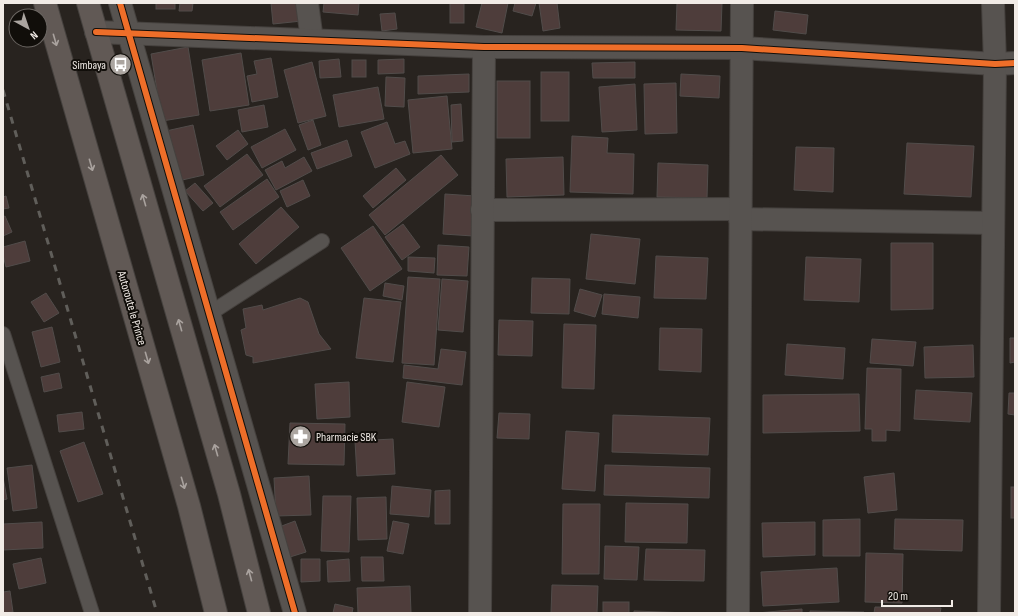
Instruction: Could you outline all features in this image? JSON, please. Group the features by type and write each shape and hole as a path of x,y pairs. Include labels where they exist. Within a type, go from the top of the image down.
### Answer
{"main road":[{"name":"Autoroute le Prince","path":"45,3 189,506 216,613"},
{"path":"88,3 227,487 260,613"}],"street":[{"path":"120,3 130,33 295,613"},
{"path":"307,3 312,40"},
{"path":"738,613 742,3"},
{"path":"989,613 993,223 1005,64 993,3"},
{"path":"96,32 484,47 742,48 1005,64"},
{"path":"480,613 484,47"},
{"path":"482,210 740,214 993,223"}],"lane":[{"path":"210,314 322,241"},
{"path":"3,334 92,613"}],"building":[{"path":"156,3 175,3 175,9 156,9"},
{"path":"180,3 193,3 192,11 179,11"},
{"path":"271,3 300,3 302,21 273,24"},
{"path":"324,3 359,3 358,15 323,12"},
{"path":"450,3 464,3 464,23 450,23"},
{"path":"482,3 508,3 502,33 476,27"},
{"path":"515,3 536,3 532,16 513,11"},
{"path":"539,3 557,3 560,28 543,31"},
{"path":"677,3 722,3 721,31 676,30"},
{"path":"775,11 808,15 806,34 773,30"},
{"path":"395,13 397,29 382,31 380,14"},
{"path":"188,47 199,115 162,121 151,54"},
{"path":"241,53 249,105 210,111 202,60"},
{"path":"271,58 278,97 252,102 247,76 257,74 254,61"},
{"path":"339,59 341,77 320,78 319,61"},
{"path":"404,59 404,73 378,74 378,60"},
{"path":"352,60 366,60 366,77 352,77"},
{"path":"312,62 326,116 298,123 284,70"},
{"path":"635,62 635,78 593,78 592,63"},
{"path":"541,72 569,72 569,121 541,121"},
{"path":"469,74 469,92 418,94 418,76"},
{"path":"681,74 720,76 719,98 680,96"},
{"path":"386,77 405,78 404,107 385,106"},
{"path":"497,81 530,81 530,138 497,138"},
{"path":"676,83 677,133 645,134 644,84"},
{"path":"635,84 637,130 602,132 599,87"},
{"path":"378,87 384,119 339,127 333,95"},
{"path":"447,96 452,149 413,153 408,100"},
{"path":"461,104 463,141 452,142 451,105"},
{"path":"264,105 268,127 242,132 238,110"},
{"path":"313,120 321,145 308,150 299,125"},
{"path":"387,122 395,144 405,141 410,154 375,168 361,132"},
{"path":"193,125 204,175 178,181 166,131"},
{"path":"285,129 296,150 262,168 251,147"},
{"path":"238,130 248,144 227,160 216,146"},
{"path":"572,136 608,138 607,153 634,154 633,194 570,192"},
{"path":"347,140 352,156 317,169 311,153"},
{"path":"907,143 974,146 971,197 904,194"},
{"path":"796,147 834,148 833,192 794,190"},
{"path":"247,154 263,175 220,207 204,186"},
{"path":"441,155 458,175 385,235 369,215"},
{"path":"304,157 312,171 276,190 265,170 282,161 285,168"},
{"path":"563,157 564,195 507,197 506,159"},
{"path":"658,163 708,165 707,198 657,197"},
{"path":"396,168 406,180 373,208 363,196"},
{"path":"267,179 279,197 233,230 220,212"},
{"path":"303,180 310,196 287,207 280,191"},
{"path":"195,183 213,203 203,211 185,191"},
{"path":"445,194 475,196 473,236 443,234"},
{"path":"6,196 9,208 3,209 3,197"},
{"path":"281,207 299,227 256,264 239,244"},
{"path":"5,216 12,232 3,236 3,217"},
{"path":"403,224 420,247 402,260 385,237"},
{"path":"373,226 402,269 370,291 341,248"},
{"path":"591,234 640,239 635,284 586,279"},
{"path":"25,241 30,261 6,267 3,247"},
{"path":"891,243 933,243 933,309 891,310"},
{"path":"438,245 469,247 467,276 437,275"},
{"path":"656,256 708,258 706,299 654,298"},
{"path":"408,257 435,258 434,273 408,271"},
{"path":"806,257 861,259 859,302 804,300"},
{"path":"408,277 440,279 434,365 402,363"},
{"path":"532,278 570,279 569,314 531,313"},
{"path":"442,279 468,281 463,332 438,330"},
{"path":"385,283 404,286 402,300 383,296"},
{"path":"580,289 602,295 595,317 574,311"},
{"path":"46,293 59,313 44,322 31,302"},
{"path":"604,294 640,297 638,318 602,314"},
{"path":"300,298 308,302 319,334 331,349 253,363 253,357 246,355 241,330 246,328 243,309 262,305 263,310"},
{"path":"364,298 401,302 393,362 356,358"},
{"path":"499,320 533,321 532,356 498,355"},
{"path":"564,324 596,325 594,389 562,388"},
{"path":"52,327 60,362 41,367 32,332"},
{"path":"660,328 702,329 701,372 659,370"},
{"path":"1010,338 1015,338 1015,362 1010,363"},
{"path":"872,339 916,342 913,366 870,363"},
{"path":"787,344 845,348 843,379 785,375"},
{"path":"973,345 974,377 925,378 924,347"},
{"path":"441,349 466,352 462,385 403,378 404,365 438,369"},
{"path":"867,368 901,369 900,431 886,430 886,441 872,441 872,429 865,429"},
{"path":"59,373 62,388 44,392 41,377"},
{"path":"349,382 350,417 317,419 315,384"},
{"path":"407,382 445,387 439,427 402,422"},
{"path":"916,390 972,393 970,422 914,419"},
{"path":"1009,393 1015,393 1015,415 1008,414"},
{"path":"859,394 860,431 763,433 763,395"},
{"path":"82,412 84,429 59,432 57,415"},
{"path":"499,413 530,414 529,439 497,438"},
{"path":"613,415 710,418 708,455 612,452"},
{"path":"290,423 345,424 344,465 288,464"},
{"path":"566,431 599,433 595,491 562,489"},
{"path":"393,439 395,474 357,476 355,441"},
{"path":"84,442 103,494 78,502 60,451"},
{"path":"32,465 37,508 13,511 7,468"},
{"path":"605,465 710,468 709,498 604,495"},
{"path":"894,473 897,510 868,513 864,477"},
{"path":"309,476 311,515 276,516 274,478"},
{"path":"3,477 7,499 3,500"},
{"path":"392,486 431,490 429,517 390,514"},
{"path":"1011,487 1015,487 1015,518 1011,518"},
{"path":"450,490 450,524 435,524 435,491"},
{"path":"323,496 351,496 349,552 321,551"},
{"path":"386,497 387,539 358,540 357,498"},
{"path":"626,503 688,504 687,543 625,542"},
{"path":"563,504 600,504 599,574 562,574"},
{"path":"860,519 860,556 823,556 823,520"},
{"path":"895,519 963,520 962,551 894,549"},
{"path":"295,521 306,552 290,557 279,527"},
{"path":"393,521 409,524 403,554 387,551"},
{"path":"42,522 43,548 3,550 3,524"},
{"path":"815,522 815,555 763,557 762,523"},
{"path":"605,546 639,547 637,580 604,579"},
{"path":"646,549 705,550 704,581 644,580"},
{"path":"866,553 903,554 902,603 865,602"},
{"path":"361,557 383,557 384,581 362,581"},
{"path":"41,558 46,583 19,589 13,564"},
{"path":"301,559 320,559 320,581 301,582"},
{"path":"349,559 350,581 328,582 327,561"},
{"path":"837,568 839,602 763,606 761,572"},
{"path":"552,585 598,586 597,613 551,613"},
{"path":"410,586 411,613 358,613 357,588"},
{"path":"10,591 13,612 3,613 3,592"},
{"path":"603,602 629,602 629,613 603,613"},
{"path":"335,604 353,608 352,613 333,613"},
{"path":"875,607 941,608 940,613 874,613"},
{"path":"802,609 802,613 757,613"},
{"path":"634,611 689,613 634,613"},
{"path":"810,611 864,612 864,613 810,613"}],"railway":[{"path":"3,90 157,613"}],"cycle path":[{"path":"120,3 295,613"},
{"path":"96,32 484,47 742,48 995,64 1015,63"}],"place":[{"name":"Simbaya","path":"121,65"},
{"name":"Pharmacie SBK","path":"300,437"}]}
